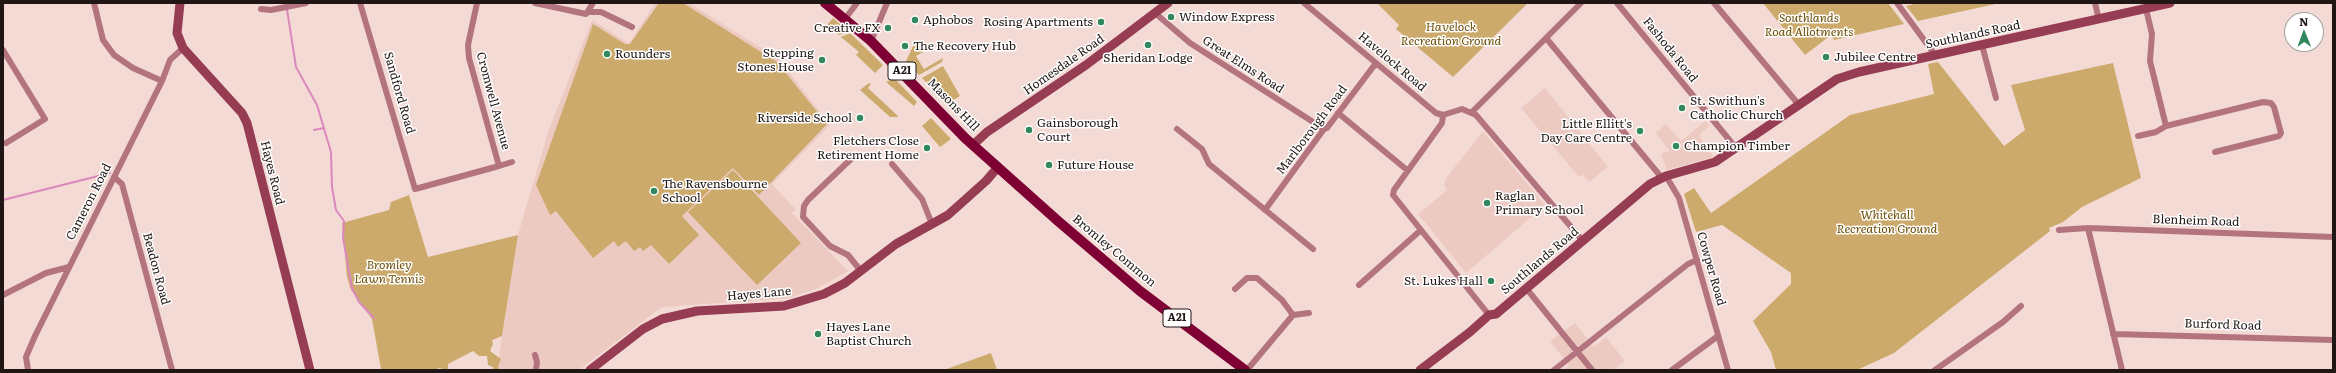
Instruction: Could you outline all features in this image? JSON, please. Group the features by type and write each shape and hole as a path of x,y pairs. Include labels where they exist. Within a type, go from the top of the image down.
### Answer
{"main road":[{"name":"Hayes Road","path":"180,3 177,33 183,48 242,113 247,123 310,370"},
{"name":"Masons Hill","path":"825,3 871,41 973,145"},
{"name":"Southlands Road","path":"1420,370 1470,332 1489,315 1496,314 1650,184 1664,177 1706,166 1736,148 1846,75 2170,3"},
{"name":"Homesdale Road","path":"973,145 1166,4"},
{"name":"Bromley Common","path":"973,145 1058,221 1140,290 1246,370"},
{"name":"Hayes Lane","path":"590,370 643,329 662,319 697,311 784,306 798,303 835,289 896,244 948,215 967,200 998,167"}],"street":[{"path":"94,3 103,40 114,55 133,68 162,80"},
{"path":"261,9 286,7 306,3"},
{"name":"Sandford Road","path":"360,3 415,189"},
{"name":"Cromwell Avenue","path":"415,189 499,166 468,58 468,45 477,3"},
{"path":"535,3 580,13 601,12 632,27"},
{"path":"589,12 593,3"},
{"path":"845,19 857,3"},
{"path":"871,41 887,3"},
{"name":"Havelock Road","path":"1304,3 1436,113 1443,115"},
{"path":"1472,112 1581,3"},
{"name":"Fashoda Road","path":"1616,3 1736,148"},
{"path":"1714,3 1799,105"},
{"path":"1897,3 1936,55"},
{"path":"2095,3 2099,20"},
{"path":"2146,9 2152,34 2150,61 2166,126"},
{"name":"Great Elms Road","path":"1155,13 1190,43 1324,129"},
{"name":"Cowper Road","path":"1546,38 1664,177 1679,198 1728,370"},
{"path":"1982,45 1996,98"},
{"name":"Cameron Road","path":"28,370 26,362 28,352 162,80 170,60 183,48"},
{"path":"3,50 45,119 6,143"},
{"name":"Marlborough Road","path":"1265,210 1324,129 1376,63"},
{"path":"2138,136 2156,132 2166,126 2262,102 2271,103 2280,129 2279,136 2215,152"},
{"path":"1489,315 1393,195 1394,190 1442,123 1443,115 1456,109 1472,112 1490,130 1583,241"},
{"path":"1338,113 1408,170"},
{"path":"1177,129 1202,149 1208,164 1313,249"},
{"path":"851,159 808,200 804,206 803,217 830,246 848,255 861,271"},
{"path":"499,166 512,162"},
{"path":"892,164 922,199 932,224"},
{"name":"Beadon Road","path":"114,177 122,184 172,370"},
{"path":"2088,228 2122,370"},
{"name":"Blenheim Road","path":"2059,230 2088,228 2333,237"},
{"path":"1359,284 1421,230"},
{"path":"1554,370 1688,264 1697,260"},
{"path":"3,295 46,273 69,267"},
{"path":"1235,289 1247,278 1257,278 1282,300 1293,315"},
{"path":"1526,288 1592,370"},
{"path":"1935,370 2003,322 2021,306"},
{"path":"1246,370 1293,315 1309,313"},
{"name":"Burford Road","path":"2113,334 2333,340"},
{"path":"1672,370 1718,336"},
{"path":"535,355 537,362 536,370"}],"shaded area":[{"name":"The Ravensbourne School","path":"655,3 689,3 779,59 830,125 772,184 796,210 792,213 848,271 816,289 789,298 662,307 579,370 497,370 518,235 548,132 592,20 628,43"},
{"path":"1545,88 1608,167 1589,182 1583,175 1579,177 1521,108"},
{"path":"1705,121 1709,126 1700,134 1700,136 1713,157 1667,170 1661,154 1670,151 1656,133 1666,124 1681,141"},
{"name":"Raglan Primary School","path":"1483,131 1545,205 1466,273 1418,214 1447,190 1444,184 1447,177"},
{"path":"1575,323 1594,347 1606,337 1625,361 1613,370 1564,370 1569,366 1550,341"}],"green space":[{"path":"659,3 683,3 777,62 827,124 759,195 733,168 682,216 699,235 669,264 651,245 643,251 640,247 634,251 626,241 618,247 614,241 593,258 556,211 550,215 536,185 593,24 625,44 630,44"},
{"name":"Havelock Recreation Ground","path":"1377,3 1528,3 1453,77 1396,29 1399,25"},
{"name":"Southlands Road Allotments","path":"1763,3 1888,3 1904,24 1834,40 1831,35 1805,55"},
{"path":"1918,3 2000,3 1918,21 1906,6"},
{"path":"833,18 848,32 839,35 827,25"},
{"path":"850,33 883,65 875,73 856,55 859,52 841,37"},
{"path":"916,40 923,52 916,56 924,69 943,58 942,62 919,75 906,61"},
{"name":"Whitehall Recreation Ground","path":"1938,62 2004,146 2025,130 2011,85 2113,63 2141,178 2082,207 2063,222 2049,228 2050,231 1894,353 1857,370 1776,370 1771,352 1753,321 1791,284 1791,273 1722,225 1696,232 1684,194 1694,188 1711,213 1850,115 1934,94 1928,64"},
{"path":"943,66 960,96 947,104 922,78"},
{"path":"896,80 917,102 914,106 886,82"},
{"path":"869,83 871,84 868,88 898,116 897,117 890,117 860,90"},
{"path":"931,118 951,139 940,147 922,126"},
{"path":"733,170 801,243 757,285 688,212"},
{"name":"Bromley Lawn Tennis","path":"409,195 428,257 518,235 502,336 492,340 493,344 490,351 501,359 498,367 500,370 493,370 493,367 488,365 487,356 479,356 473,351 448,364 448,370 439,368 435,370 381,369 372,319 351,290 347,277 342,223 389,210 391,202"},
{"path":"991,353 997,370 944,370"}],"waterway":[{"path":"286,3 296,67 317,105 331,152 332,187 336,210 344,221 343,238 352,288 359,302 374,318"},
{"path":"314,130 324,128"},
{"path":"3,200 110,173"}],"place":[{"name":"Window Express","path":"1171,17"},
{"name":"Aphobos","path":"915,20"},
{"name":"Rosing Apartments","path":"1101,22"},
{"name":"Creative FX","path":"888,28"},
{"name":"Sheridan Lodge","path":"1148,45"},
{"name":"The Recovery Hub","path":"905,46"},
{"name":"Rounders","path":"607,54"},
{"name":"Jubilee Centre","path":"1826,57"},
{"name":"Stepping Stones House","path":"822,60"},
{"name":"St. Swithun's Catholic Church","path":"1682,108"},
{"name":"Riverside School","path":"860,118"},
{"name":"Gainsborough Court","path":"1029,130"},
{"name":"Little Ellitt's Day Care Centre","path":"1640,131"},
{"name":"Champion Timber","path":"1676,146"},
{"name":"Fletchers Close Retirement Home","path":"927,148"},
{"name":"Future House","path":"1049,165"},
{"name":"The Ravensbourne School","path":"654,191"},
{"name":"Raglan Primary School","path":"1487,203"},
{"name":"St. Lukes Hall","path":"1491,281"},
{"name":"Hayes Lane Baptist Church","path":"818,334"}]}
